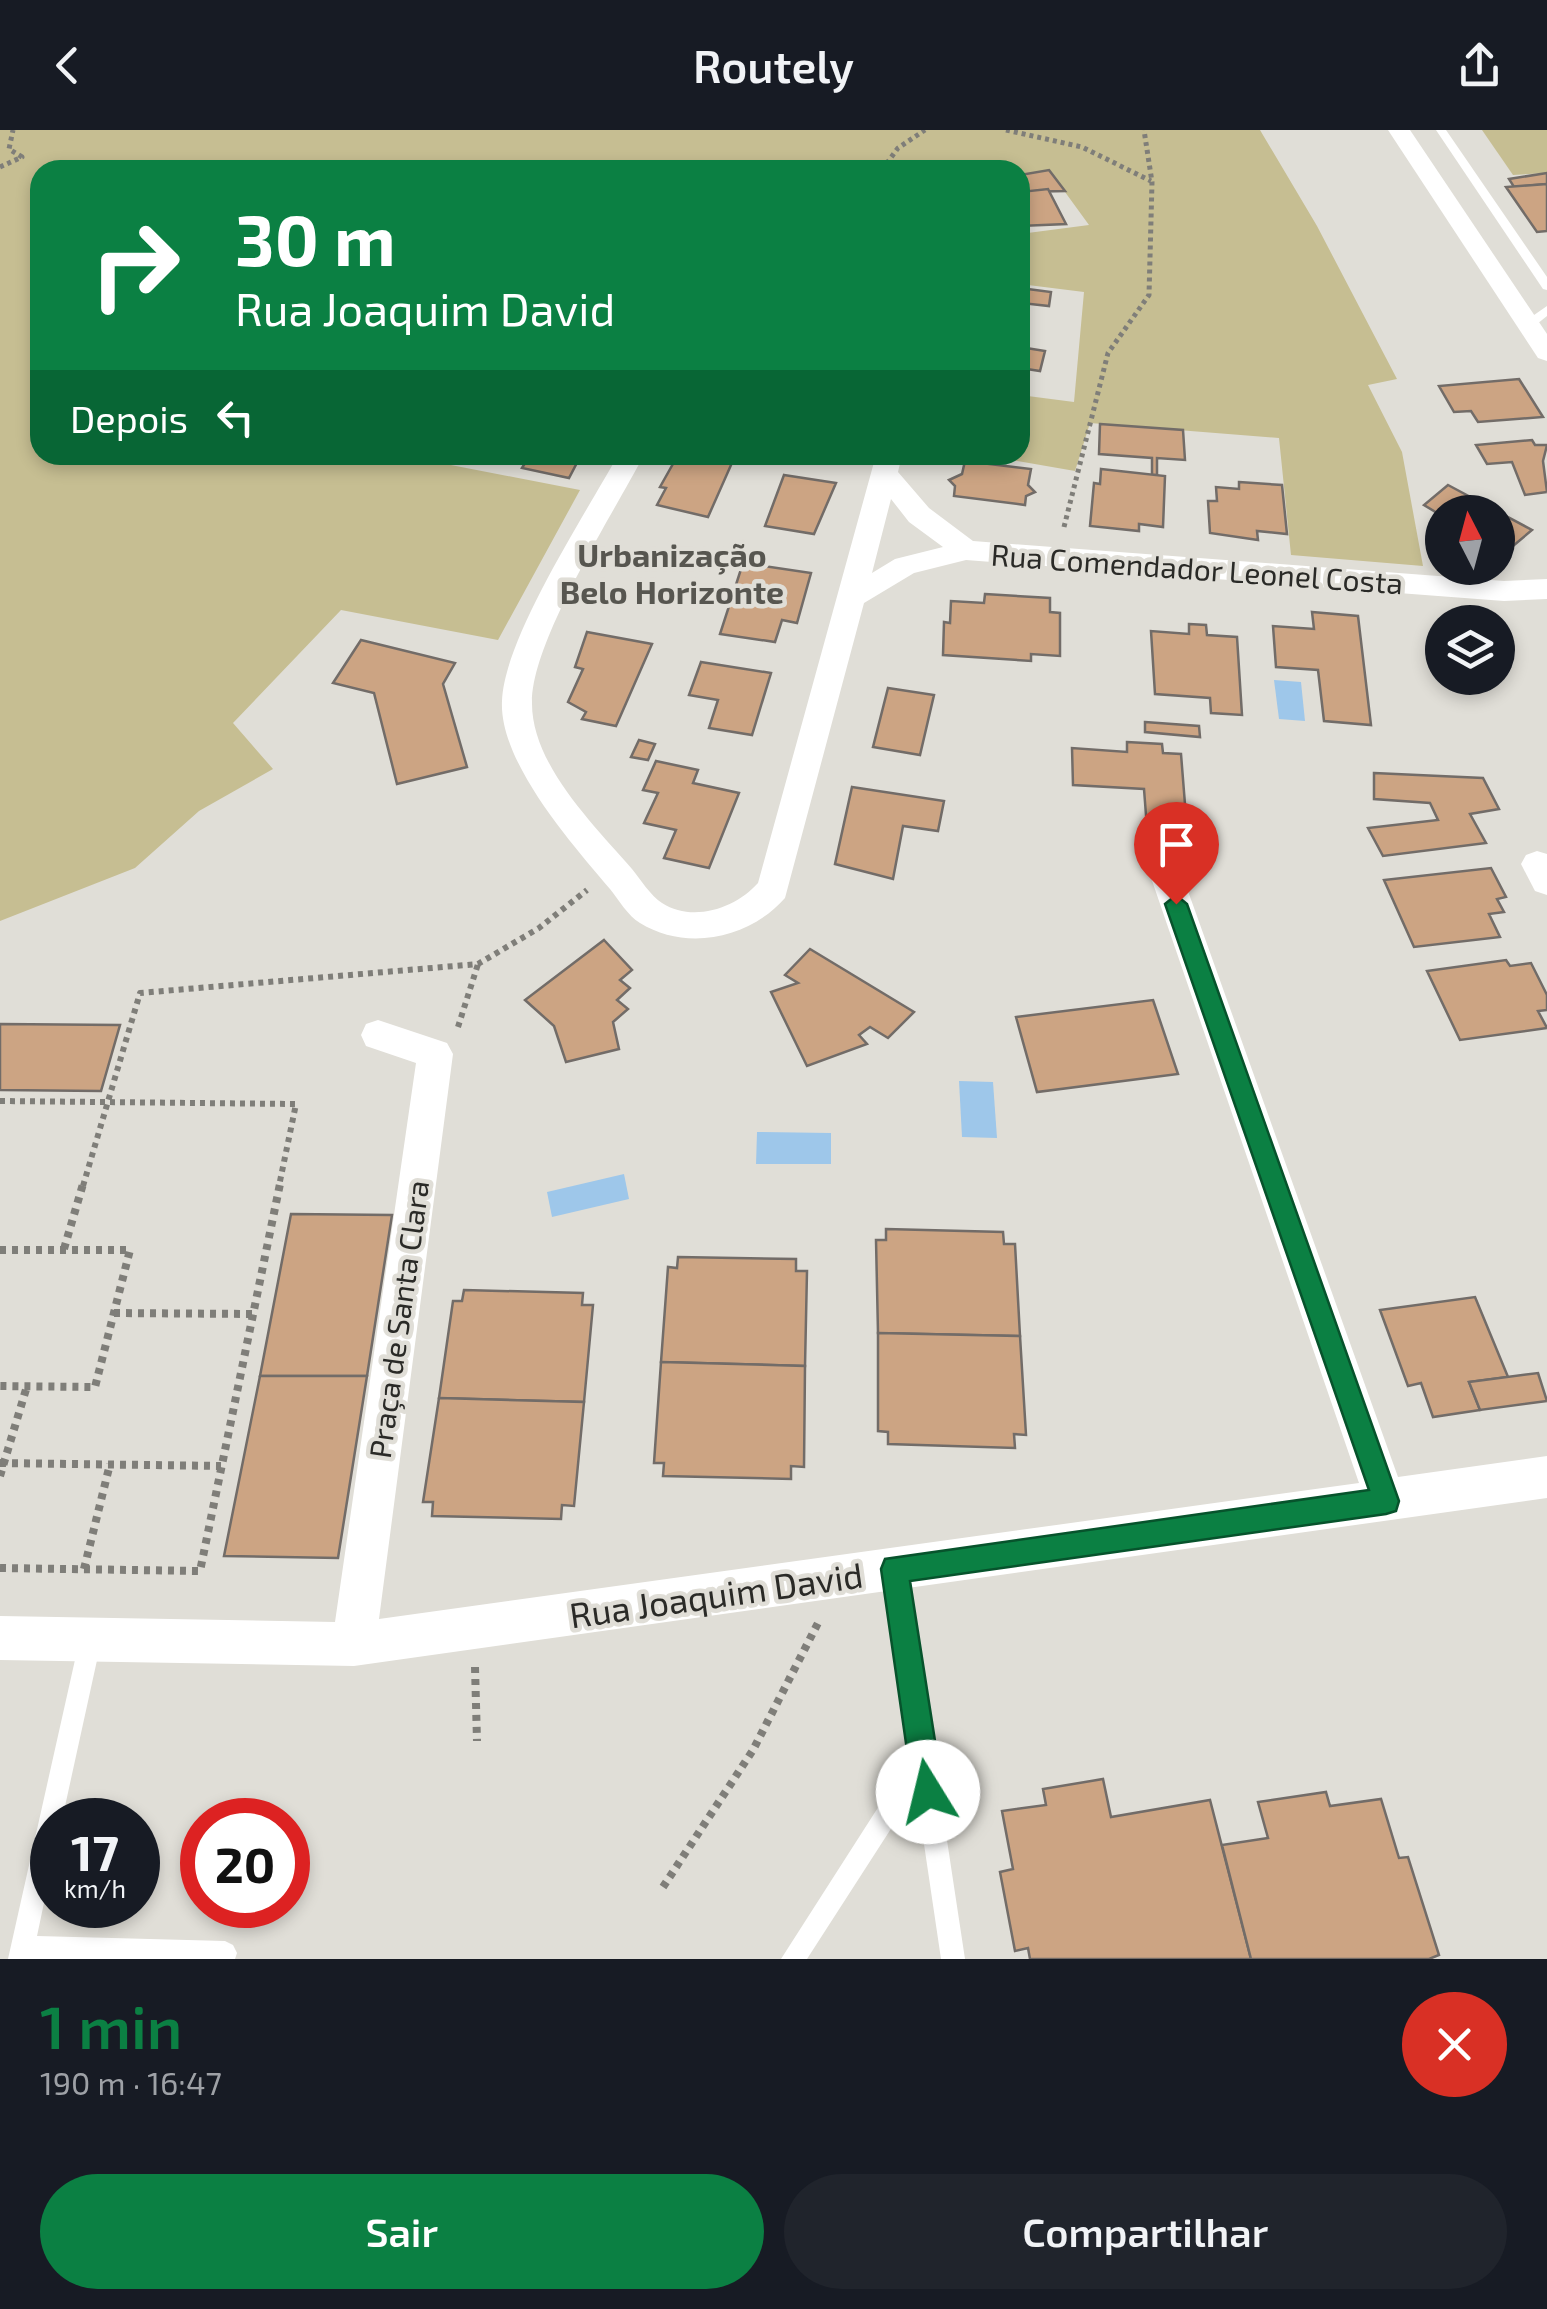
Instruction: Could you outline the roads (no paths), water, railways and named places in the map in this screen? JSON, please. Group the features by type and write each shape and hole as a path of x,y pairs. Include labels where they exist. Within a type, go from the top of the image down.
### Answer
{"street":[{"path":"1399,130 1538,317 1547,353"},
{"name":"Rua Comendador Leonel Costa","path":"626,465 524,654 518,686 518,722 534,759 613,869 650,913 675,922 704,925 734,920 758,909 773,889 887,465"},
{"name":"Rua Comendador Leonel Costa","path":"888,465 919,514 966,550"},
{"name":"Rua Comendador Leonel Costa","path":"850,598 905,566 966,550 1504,591 1547,589"},
{"path":"1163,866 1386,1501"},
{"name":"Praça de Santa Clara","path":"354,1644 435,1054 378,1035"},
{"name":"Rua Joaquim David","path":"0,1638 354,1644 1547,1477"}],"lane":[{"path":"1441,130 1547,286"},
{"path":"895,1569 953,1959"},
{"path":"90,1642 22,1954 225,1953"},
{"path":"793,1959 923,1759"}],"water":[{"path":"1274,680 1301,682 1305,721 1279,719"},
{"path":"959,1081 993,1082 997,1138 962,1137"},
{"path":"757,1132 831,1133 831,1164 756,1164"},
{"path":"624,1174 629,1199 552,1217 547,1192"}],"district":[{"name":"Urbanização Belo Horizonte","path":"672,572"}]}
